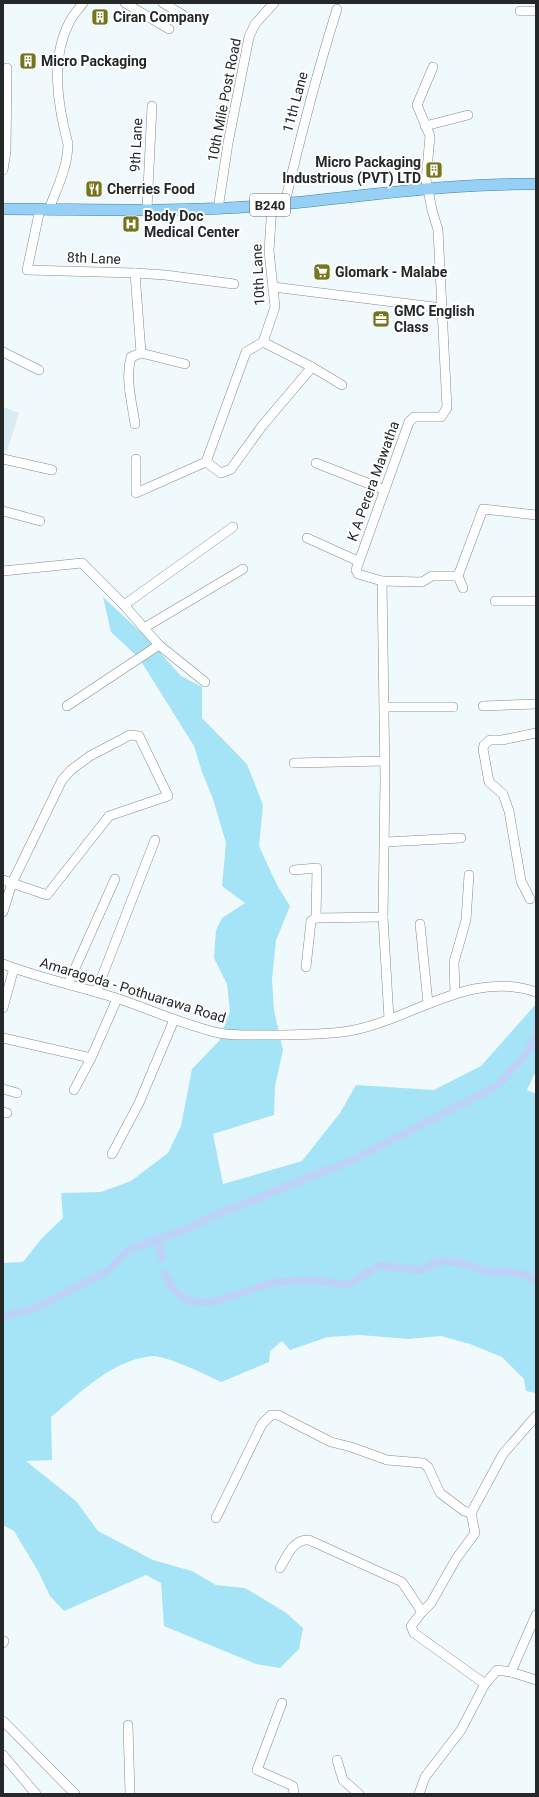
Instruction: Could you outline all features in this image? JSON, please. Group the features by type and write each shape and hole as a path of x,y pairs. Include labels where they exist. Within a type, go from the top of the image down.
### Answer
{"main road":[{"name":"B240","path":"3,209 218,209 427,189 536,184"}],"street":[{"path":"45,209 67,160 68,151 59,97 58,65 62,40 68,24 83,3"},
{"path":"125,3 169,29"},
{"path":"164,3 183,15"},
{"name":"10th Mile Post Road","path":"218,209 228,142 249,37 255,24 274,3"},
{"name":"11th Lane","path":"285,203 301,132 337,9"},
{"path":"520,11 536,11"},
{"name":"K A Perera Mawatha","path":"382,581 358,574 356,570 358,561 411,419 414,417 441,417 447,408 438,230 426,180 430,136 417,105 433,67"},
{"path":"3,170 6,152 7,68"},
{"name":"9th Lane","path":"147,209 152,106"},
{"path":"426,126 468,115"},
{"name":"10th Lane","path":"263,342 276,307 268,251 272,205"},
{"name":"8th Lane","path":"45,209 27,270 135,274 141,353"},
{"path":"135,274 164,275 234,284"},
{"path":"273,287 442,308"},
{"path":"136,459 136,493 206,462 246,352 263,342 312,367 342,385"},
{"path":"3,352 39,370"},
{"path":"135,424 130,388 129,365 131,357 141,353 185,364"},
{"path":"206,462 221,473 231,469 262,426 312,367"},
{"path":"3,459 52,470"},
{"path":"316,463 385,490"},
{"path":"463,588 458,576 483,509 536,515"},
{"path":"3,511 40,521"},
{"path":"124,605 233,527"},
{"path":"307,538 358,561"},
{"path":"3,571 82,563 124,605 159,645 205,682"},
{"path":"144,628 243,569"},
{"path":"389,1019 383,917 386,842 382,581 422,582 432,576 458,576"},
{"path":"495,601 536,602"},
{"path":"67,706 159,645"},
{"path":"483,706 536,704"},
{"path":"385,707 453,707"},
{"path":"530,899 521,881 509,811 503,794 489,782 483,749 484,745 490,740 502,740 536,733"},
{"path":"3,880 12,883 47,895 109,816 168,796 139,736 130,735 90,756 71,770 62,780 12,883 3,912"},
{"path":"294,764 385,761"},
{"path":"386,842 461,838"},
{"path":"96,992 155,840"},
{"path":"294,870 317,868 316,918"},
{"path":"455,994 454,962 466,920 469,875"},
{"path":"68,984 115,879"},
{"path":"306,967 311,921 316,918 383,917"},
{"path":"420,924 428,1003"},
{"name":"Amaragoda - Pothuarawa Road","path":"3,964 96,992 174,1020 219,1033 242,1035 318,1034 361,1029 428,1003 473,989 501,985 524,988 536,992"},
{"path":"3,1008 14,968"},
{"path":"74,1090 91,1058 117,999"},
{"path":"112,1154 139,1103 174,1020"},
{"path":"3,1038 91,1058"},
{"path":"3,1089 17,1093"},
{"path":"216,1518 262,1424 271,1415 278,1415 331,1442 351,1446 387,1460 423,1463 428,1467 440,1493 470,1514"},
{"path":"485,1684 414,1633 411,1626 431,1603 456,1559 475,1533 470,1514 503,1454 536,1416"},
{"path":"280,1568 296,1542 309,1540 402,1582 422,1612"},
{"path":"511,1672 536,1615"},
{"path":"419,1794 425,1777 461,1730 485,1684 497,1670 511,1672 536,1680"},
{"path":"282,1703 257,1770 293,1786 294,1794"},
{"path":"3,1721 75,1794"},
{"path":"128,1725 130,1794"},
{"path":"3,1755 36,1794"},
{"path":"337,1760 343,1780 359,1794"}],"shaded area":[{"path":"3,407 19,413 7,451 3,450"},
{"path":"103,597 147,638 181,676 202,687 202,718 247,764 263,805 259,846 277,885 290,906 276,940 272,979 274,1011 283,1050 275,1086 274,1115 213,1134 223,1184 302,1161 340,1113 356,1085 434,1090 481,1066 536,1004 536,1071 527,1090 536,1094 536,1393 526,1391 524,1379 502,1357 470,1344 441,1336 408,1339 360,1335 328,1337 290,1350 282,1341 270,1351 269,1362 221,1382 167,1359 153,1356 138,1358 111,1370 85,1388 51,1417 52,1460 26,1461 76,1501 98,1531 153,1560 192,1571 216,1585 245,1588 285,1612 303,1628 299,1649 280,1668 256,1664 164,1626 161,1583 146,1575 64,1611 50,1596 38,1571 14,1531 3,1525 3,1263 23,1262 42,1238 63,1218 61,1193 101,1192 131,1181 168,1153 181,1126 192,1069 219,1041 230,1011 227,984 214,958 216,930 222,918 245,903 222,886 226,843 213,799 202,772 194,746 139,658 111,632"}],"waterway":[{"path":"3,1317 38,1307 106,1272 128,1250 187,1229 216,1215 352,1160 497,1086 523,1058 536,1038"},
{"path":"158,1239 162,1258"},
{"path":"164,1273 173,1289 188,1301 209,1302 240,1294 270,1283 313,1280 347,1285 379,1266 422,1270 437,1261 457,1262 493,1273 501,1271 527,1275 536,1282"}],"place":[{"name":"Ciran Company","path":"100,17"},
{"name":"Micro Packaging","path":"28,61"},
{"name":"Micro Packaging Industrious (PVT) LTD","path":"434,170"},
{"name":"Cherries Food","path":"94,189"},
{"name":"Body Doc Medical Center","path":"131,224"},
{"name":"Glomark - Malabe","path":"322,272"},
{"name":"GMC English Class","path":"381,319"}]}
